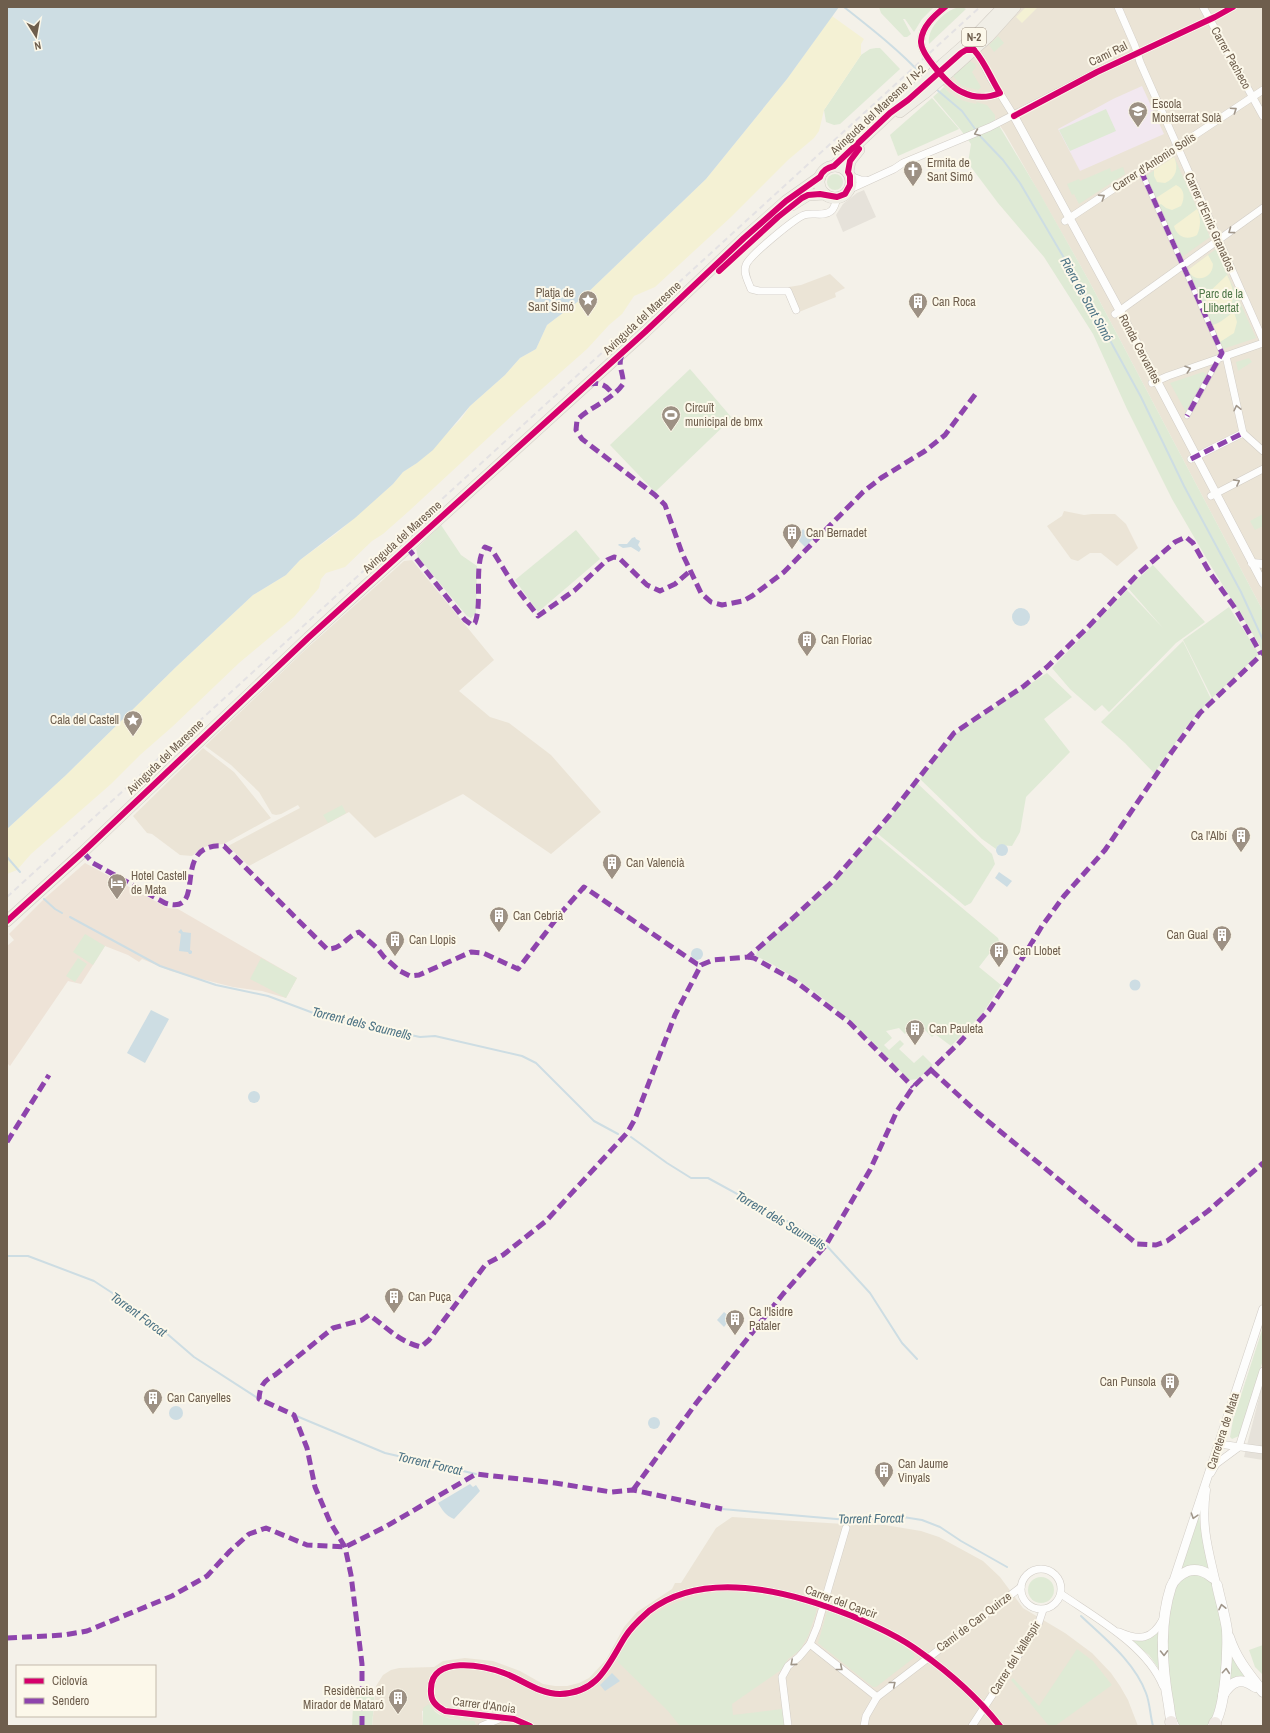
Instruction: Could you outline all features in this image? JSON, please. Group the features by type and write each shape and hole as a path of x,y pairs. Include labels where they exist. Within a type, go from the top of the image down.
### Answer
{"main road":[{"name":"Avinguda del Maresme / N-2","path":"944,70 1003,7"},
{"path":"974,50 976,41 1008,7"},
{"name":"Avinguda del Maresme / N-2","path":"834,166 890,113 944,70 974,50 1015,7"},
{"name":"Avinguda del Maresme / N-2","path":"849,174 850,161 865,143 907,106 923,88"},
{"path":"834,166 843,168 849,174 850,185 845,194 837,197 825,194 820,186 820,177 823,171 828,168 834,166"},
{"name":"Avinguda del Maresme","path":"7,921 308,638 645,332 662,314 768,216 786,200 820,177"},
{"name":"Avinguda del Maresme","path":"645,332 664,318 778,217 802,198 814,194 825,194"},
{"path":"1173,1725 1167,1695 1164,1652 1166,1614 1171,1586 1178,1576 1183,1573 1192,1570 1201,1571 1215,1582 1227,1629 1237,1657 1263,1692"},
{"path":"1214,1725 1222,1699 1226,1671 1227,1629"},
{"path":"1222,1699 1230,1686 1242,1681 1250,1683 1263,1692"}],"street":[{"path":"946,7 931,20 923,32 920,43 922,50 944,70 962,92 985,97 1000,93"},
{"name":"Carrer d'Enric Granados","path":"1118,7 1135,46 1136,53 1263,341"},
{"name":"Carrer Pacheco","path":"1203,7 1212,18 1263,116"},
{"name":"Camí Ral","path":"848,190 894,169 903,163 1014,116 1136,53 1233,7"},
{"path":"974,50 980,57 991,79 1014,116"},
{"name":"Carrer d'Antonio Solis","path":"1068,219 1263,90"},
{"name":"Ronda Cervantes","path":"1014,116 1213,495 1262,580"},
{"path":"1141,171 1222,353 1243,432 1263,451"},
{"path":"849,174 861,180 871,179"},
{"path":"796,310 788,291 759,291 751,288 745,271 746,263 753,255 797,219 808,214 825,214 830,212 837,197"},
{"path":"1117,312 1263,208"},
{"path":"1154,382 1263,341"},
{"path":"1187,416 1222,357"},
{"path":"1194,458 1243,432"},
{"path":"1213,495 1263,468"},
{"path":"1252,562 1263,564"},
{"name":"Carretera de Mata","path":"1207,1479 1263,1309"},
{"name":"Carretera de Mata","path":"1207,1479 1216,1464 1239,1447 1263,1371"},
{"path":"1219,1444 1263,1450"},
{"path":"1207,1479 1203,1523 1215,1582"},
{"path":"1171,1586 1207,1479"},
{"path":"788,1726 782,1677 788,1666 799,1657 810,1644 817,1627 822,1604 846,1528"},
{"path":"1041,1569 1048,1570 1055,1574 1059,1580 1062,1587 1061,1594 1055,1605 1043,1610 1029,1606 1022,1594 1021,1587 1023,1580 1028,1574 1041,1569"},
{"name":"Camí de Can Quirze","path":"864,1726 866,1716 876,1697 1021,1587"},
{"name":"Carrer del Capcir","path":"448,1666 462,1665 489,1668 504,1673 542,1691 560,1694 573,1692 595,1682 608,1669 626,1636 650,1611 682,1593 719,1588 740,1588 790,1596 822,1604 879,1628 919,1651 958,1681 984,1706 1000,1726"},
{"path":"1061,1594 1110,1628 1143,1655 1154,1669 1167,1695"},
{"name":"Carrer del Vallespir","path":"972,1726 1038,1625 1043,1610"},
{"path":"1110,1628 1134,1638 1147,1636 1157,1629 1166,1614"},
{"path":"810,1644 876,1697"},
{"name":"Carrer d'Anoia","path":"448,1666 441,1670 432,1680 431,1694 432,1700 445,1712 520,1720 530,1726"},
{"path":"482,1726 503,1718"}],"shaded area":[{"path":"7,7 839,7 787,79 706,179 580,300 547,325 536,349 520,358 505,375 470,406 433,450 403,472 393,484 355,518 300,560 286,575 253,595 177,666 65,776 7,829"},
{"path":"996,7 1263,7 1263,611 1088,279 1005,133 987,107 962,101 950,95 931,69 974,31"},
{"name":"Escola Montserrat Solà","path":"1142,86 1164,134 1080,171 1058,129 1113,99"},
{"path":"864,190 876,217 843,232 836,215 843,204 857,193"},
{"path":"830,274 845,288 835,293 836,297 799,312 796,311 783,288 801,285"},
{"path":"1064,511 1084,515 1115,514 1126,524 1138,548 1117,566 1101,553 1090,553 1078,561 1071,559 1047,526 1062,516"},
{"path":"803,529 813,539 805,547 795,537"},
{"path":"635,537 640,541 638,545 641,549 639,552 631,547 623,548 618,545 627,544 632,538"},
{"path":"412,560 494,660 459,691 490,717 509,723 551,755 601,812 551,854 463,794 375,838 349,812 249,866 228,846 300,808 298,805 281,814 272,814 259,792 231,765 205,746 305,650 404,561"},
{"path":"1021,608 1027,611 1030,617 1027,623 1021,626 1015,623 1012,617 1015,611"},
{"path":"203,748 234,772 271,818 224,844 211,845 202,848 192,856 180,855 152,834 147,833 133,816"},
{"path":"1000,844 1004,844 1008,850 1004,856 1000,856 996,852 996,848"},
{"path":"85,863 168,908 178,909 297,978 286,998 262,991 233,987 193,977 171,971 142,959 139,962 128,955 105,946 81,984 68,981 10,1066 7,1063 7,946 14,940 9,934 44,899"},
{"path":"999,872 1012,881 1007,887 995,878"},
{"path":"181,929 183,932 191,933 191,954 188,952 179,951 181,934 178,932"},
{"path":"999,945 1006,951 997,961 991,956"},
{"path":"699,948 702,949 702,959 695,960 692,959 691,952 692,949"},
{"path":"1135,979 1139,981 1141,985 1139,989 1135,991 1131,989 1129,985 1131,981"},
{"path":"151,1010 169,1019 145,1063 127,1053"},
{"path":"252,1091 256,1091 260,1097 256,1103 252,1103 248,1099 248,1095"},
{"path":"724,1312 731,1318 724,1327 717,1320"},
{"path":"1263,1382 1263,1460 1244,1457"},
{"path":"173,1406 179,1406 183,1410 183,1416 179,1420 173,1420 169,1416 169,1410"},
{"path":"652,1417 656,1417 660,1423 656,1429 652,1429 648,1425 648,1421"},
{"path":"470,1484 473,1487 476,1485 480,1491 454,1519 448,1516 438,1503"},
{"path":"732,1517 885,1525 921,1531 939,1537 983,1561 1000,1577 1023,1608 1065,1633 1092,1653 1111,1673 1120,1686 1128,1700 1138,1726 474,1726 476,1723 444,1717 431,1708 422,1711 423,1726 372,1726 376,1686 383,1675 391,1670 399,1668 434,1667 443,1661 465,1658 493,1661 520,1671 543,1684 555,1686 567,1686 579,1683 589,1678 606,1660 624,1627 637,1612 672,1589 675,1583 681,1583 716,1528"},
{"path":"612,1673 620,1681 605,1691 600,1685"}],"green space":[{"path":"879,7 934,7 922,19 914,32 905,19 903,19 911,34 904,37 881,13"},
{"path":"962,7 966,9 929,44 929,38 934,25 944,14 956,8"},
{"path":"998,36 1004,43 994,52 989,45"},
{"path":"880,48 900,69 840,124 834,125 826,122 824,110 861,55 870,49"},
{"path":"970,61 975,64 976,67 972,72 981,87 978,90 962,86 953,76"},
{"path":"944,87 947,91 959,99 967,102 977,104 976,102 987,105 995,115 995,119 1039,192 1088,279 1263,611 1263,668 1260,646 1172,499 1127,409 1093,334 1044,257 998,203 968,163 971,144 933,97"},
{"path":"932,98 959,129 898,156 890,135"},
{"path":"1106,109 1116,131 1070,151 1059,130"},
{"name":"Parc de la Llibertat","path":"1174,157 1210,237 1182,257 1146,176"},
{"path":"1123,167 1125,174 1079,204 1074,194 1072,195 1067,184 1079,179 1080,181 1110,168 1111,172"},
{"path":"832,174 838,174 843,179 841,188 838,190 832,190 827,185 827,179"},
{"name":"Parc de la Llibertat","path":"1216,249 1256,338 1223,349 1188,270"},
{"path":"1249,358 1252,362 1238,371 1236,362"},
{"name":"Circuït municipal de bmx","path":"690,369 732,418 655,492 610,445"},
{"path":"1203,372 1207,375 1186,412 1170,383"},
{"path":"1263,514 1263,526 1255,530 1250,521"},
{"path":"441,525 461,555 477,566 476,613 471,618 467,616 418,557 416,549"},
{"path":"576,530 600,559 538,612 515,580"},
{"path":"1153,565 1205,622 1176,643 1109,712 1102,705 1095,711 1070,689 1052,668 1127,590 1163,628 1128,588"},
{"path":"1229,607 1259,654 1212,698 1183,640"},
{"path":"1183,641 1211,699 1188,725 1154,773 1125,743 1101,722"},
{"path":"1047,673 1072,697 1044,719 1070,752 1026,797 1020,832 1012,846 998,845 996,849 982,839 920,779 953,737 960,731 959,730"},
{"path":"917,783 992,854 995,864 971,903 965,906 877,833"},
{"path":"342,805 346,813 328,823 323,815"},
{"path":"875,835 998,938 999,941 979,967 1001,985 983,1013 951,1046 935,1034 932,1037 922,1027 918,1033 917,1028 908,1030 905,1034 899,1028 886,1031 892,1038 884,1045 889,1050 900,1040 904,1044 899,1049 914,1063 923,1055 933,1065 918,1079 909,1080 856,1027 819,995 778,968 756,956 757,951 835,881"},
{"path":"85,934 105,946 93,965 73,952"},
{"path":"78,958 87,964 75,982 66,976"},
{"path":"261,958 297,978 286,998 250,979"},
{"path":"1263,1327 1263,1360 1239,1436 1232,1439 1230,1437 1233,1420"},
{"path":"1199,1512 1209,1569 1193,1565 1181,1568"},
{"path":"1191,1574 1204,1577 1214,1586 1221,1621 1223,1639 1222,1674 1215,1709 1209,1726 1179,1726 1174,1715 1168,1676 1167,1654 1169,1610 1173,1593 1178,1582"},
{"path":"1041,1577 1050,1581 1054,1590 1050,1599 1041,1603 1032,1599 1028,1590 1032,1581"},
{"path":"724,1592 758,1594 782,1598 816,1608 816,1613 808,1636 800,1650 788,1659 781,1670 732,1704 733,1715 782,1709 785,1726 680,1726 668,1711 617,1661 622,1649 632,1634 654,1615 680,1601"},
{"path":"827,1612 833,1612 878,1632 903,1646 915,1657 876,1687 873,1687 818,1643"},
{"path":"1159,1632 1159,1669 1149,1655 1131,1641 1144,1640"},
{"path":"1263,1645 1263,1675 1255,1667 1249,1650"},
{"path":"1077,1649 1093,1661 1112,1685 1055,1726 1049,1726 1011,1680 1013,1678 1039,1706"},
{"path":"1232,1657 1244,1676 1235,1677 1230,1680"},
{"path":"359,1690 375,1691 372,1726 352,1726 353,1707"},
{"path":"429,1704 438,1714 448,1718 474,1721 476,1724 474,1726 423,1726 423,1708"}],"sand":[{"path":"1026,7 1038,7 1022,23 1016,17"},
{"name":"Platja de Sant Simó","path":"832,16 864,39 861,44 861,55 824,110 819,131 814,138 788,160 731,217 655,287 634,296 622,314 609,325 587,349 518,410 409,511 383,534 372,541 345,567 326,573 321,579 319,588 294,617 239,663 111,784 31,854 17,870 7,874 7,829 65,776 177,666 253,595 286,575 300,560 337,533 393,484 403,472 417,463 461,419 470,406 505,375 520,358 536,349 547,325 580,300 706,179 787,79"},
{"path":"1174,157 1176,161 1176,172 1172,178 1165,183 1157,182 1154,176 1154,170"},
{"path":"1176,185 1183,191 1181,206 1172,210 1161,204 1159,205 1156,198"},
{"path":"1197,209 1200,222 1197,235 1190,238 1183,237 1177,233 1174,226"},
{"path":"1208,255 1213,264 1210,273 1203,278 1194,277 1188,270"},
{"path":"1227,275 1233,291 1232,304 1230,309 1226,312 1217,313 1208,305 1205,296"},
{"path":"1234,312 1237,322 1234,333 1220,342 1213,325"}],"waterway":[{"name":"Riera de Sant Simó","path":"844,7 896,49 924,77"},
{"name":"Riera de Sant Simó","path":"936,89 962,111 981,137 1003,160 1020,183 1077,280 1141,397 1184,486 1241,592 1263,640"},
{"path":"7,857 20,872"},
{"name":"Torrent dels Saumells","path":"44,899 62,913"},
{"name":"Torrent dels Saumells","path":"70,917 160,966 216,985 268,996 316,1014 340,1020 420,1037 435,1036 522,1056 536,1063 594,1121 618,1134"},
{"name":"Torrent dels Saumells","path":"631,1137 691,1178 708,1178 816,1237 826,1245 870,1293 902,1343 917,1359"},
{"name":"Torrent Forcat","path":"7,1256 28,1256 94,1281 143,1313 194,1357 259,1399"},
{"name":"Torrent Forcat","path":"294,1415 385,1453 476,1474"},
{"name":"Torrent Forcat","path":"722,1509 848,1520 903,1517 922,1520 940,1527 961,1541 1007,1567"},
{"path":"1081,1616 1118,1651 1141,1681 1147,1697 1153,1726"}],"railway":[{"path":"7,897 980,7"}],"marked path":[{"path":"1141,171 1222,353 1187,416"},
{"path":"622,355 620,366 623,376 623,384 613,395 577,420 576,430 582,439 655,495 665,505 682,553 701,593 711,602 722,605 743,601 784,572 863,492 881,478 925,451 945,435 977,392"},
{"path":"588,384 597,383 603,385 613,395"},
{"path":"1191,459 1243,433"},
{"path":"362,1726 362,1664 351,1575 345,1547 330,1522 315,1487 307,1448 294,1415 259,1399 263,1384 333,1328 362,1320 369,1315 399,1338 413,1344 421,1347 429,1340 486,1264 503,1255 546,1221 627,1133 635,1119 675,1015 701,965 713,960 748,957 793,918 834,880 889,816 954,733 1024,686 1047,667 1088,627 1138,574 1175,542 1186,537 1193,543 1210,573 1235,608 1261,654"},
{"path":"407,547 465,620 472,625 475,623 477,614 481,554 485,547 492,550 513,584 538,616 575,590 607,560 614,557 619,558 647,585 660,591 675,584 690,571"},
{"path":"633,1490 697,1402 783,1294 826,1245 870,1170 897,1111 913,1087 960,1042 989,1010 1042,926 1064,896 1105,850 1200,713 1263,653"},
{"path":"83,852 93,863 165,903 178,904 185,899 189,890 193,866 197,855 207,848 224,846 327,949 332,949 340,945 351,936 359,932 400,971 410,976 419,975 471,952 483,953 518,969 560,914 584,887 697,964 701,965"},
{"path":"748,957 754,958 795,981 850,1023 913,1087"},
{"path":"931,1070 978,1113 1137,1244 1156,1245 1167,1241 1208,1211 1263,1163"},
{"path":"7,1142 49,1075"},
{"path":"7,1638 64,1635 87,1631 172,1596 207,1576 230,1551 249,1534 266,1528 307,1545 345,1547 385,1527 476,1474 555,1483 611,1492 633,1490 722,1509"}],"cycle path":[{"path":"945,7 933,17 926,26 922,36 922,47 930,62 950,84 962,92 981,97 1000,93 985,65 974,50"},
{"path":"1014,116 1097,72 1215,17 1233,7"},
{"path":"7,921 83,852 308,638 645,332 744,238 786,201 820,177 826,170 834,166 890,113 908,100 961,53 966,50 974,50"},
{"path":"719,271 778,217 802,198 808,195 820,194 837,197 845,194 850,185 850,176 848,172 850,161 859,149"},
{"path":"530,1726 514,1719 445,1711 436,1705 433,1700 431,1693 433,1678 440,1671 449,1667 460,1665 484,1667 504,1673 545,1692 560,1694 573,1692 593,1683 601,1675 627,1633 649,1611 671,1598 696,1590 722,1587 749,1588 803,1599 852,1616 887,1632 904,1641 952,1677 982,1705 1000,1726"}],"place":[{"name":"Escola Montserrat Solà","path":"1138,128"},
{"name":"Ermita de Sant Simó","path":"913,187"},
{"name":"Platja de Sant Simó","path":"588,317"},
{"name":"Can Roca","path":"918,319"},
{"name":"Circuït municipal de bmx","path":"671,432"},
{"name":"Can Bernadet","path":"792,550"},
{"name":"Can Floriac","path":"807,657"},
{"name":"Cala del Castell","path":"133,737"},
{"name":"Ca l'Albí","path":"1241,853"},
{"name":"Can Valencià","path":"612,880"},
{"name":"Hotel Castell de Mata","path":"117,900"},
{"name":"Can Cebrià","path":"499,933"},
{"name":"Can Gual","path":"1222,952"},
{"name":"Can Llopis","path":"395,957"},
{"name":"Can Llobet","path":"999,968"},
{"name":"Can Pauleta","path":"915,1046"},
{"name":"Can Puça","path":"394,1314"},
{"name":"Ca l'Isidre Pataler","path":"735,1336"},
{"name":"Can Punsola","path":"1170,1399"},
{"name":"Can Canyelles","path":"153,1415"},
{"name":"Can Jaume Vinyals","path":"884,1488"},
{"name":"Residència el Mirador de Mataró","path":"398,1715"}]}
